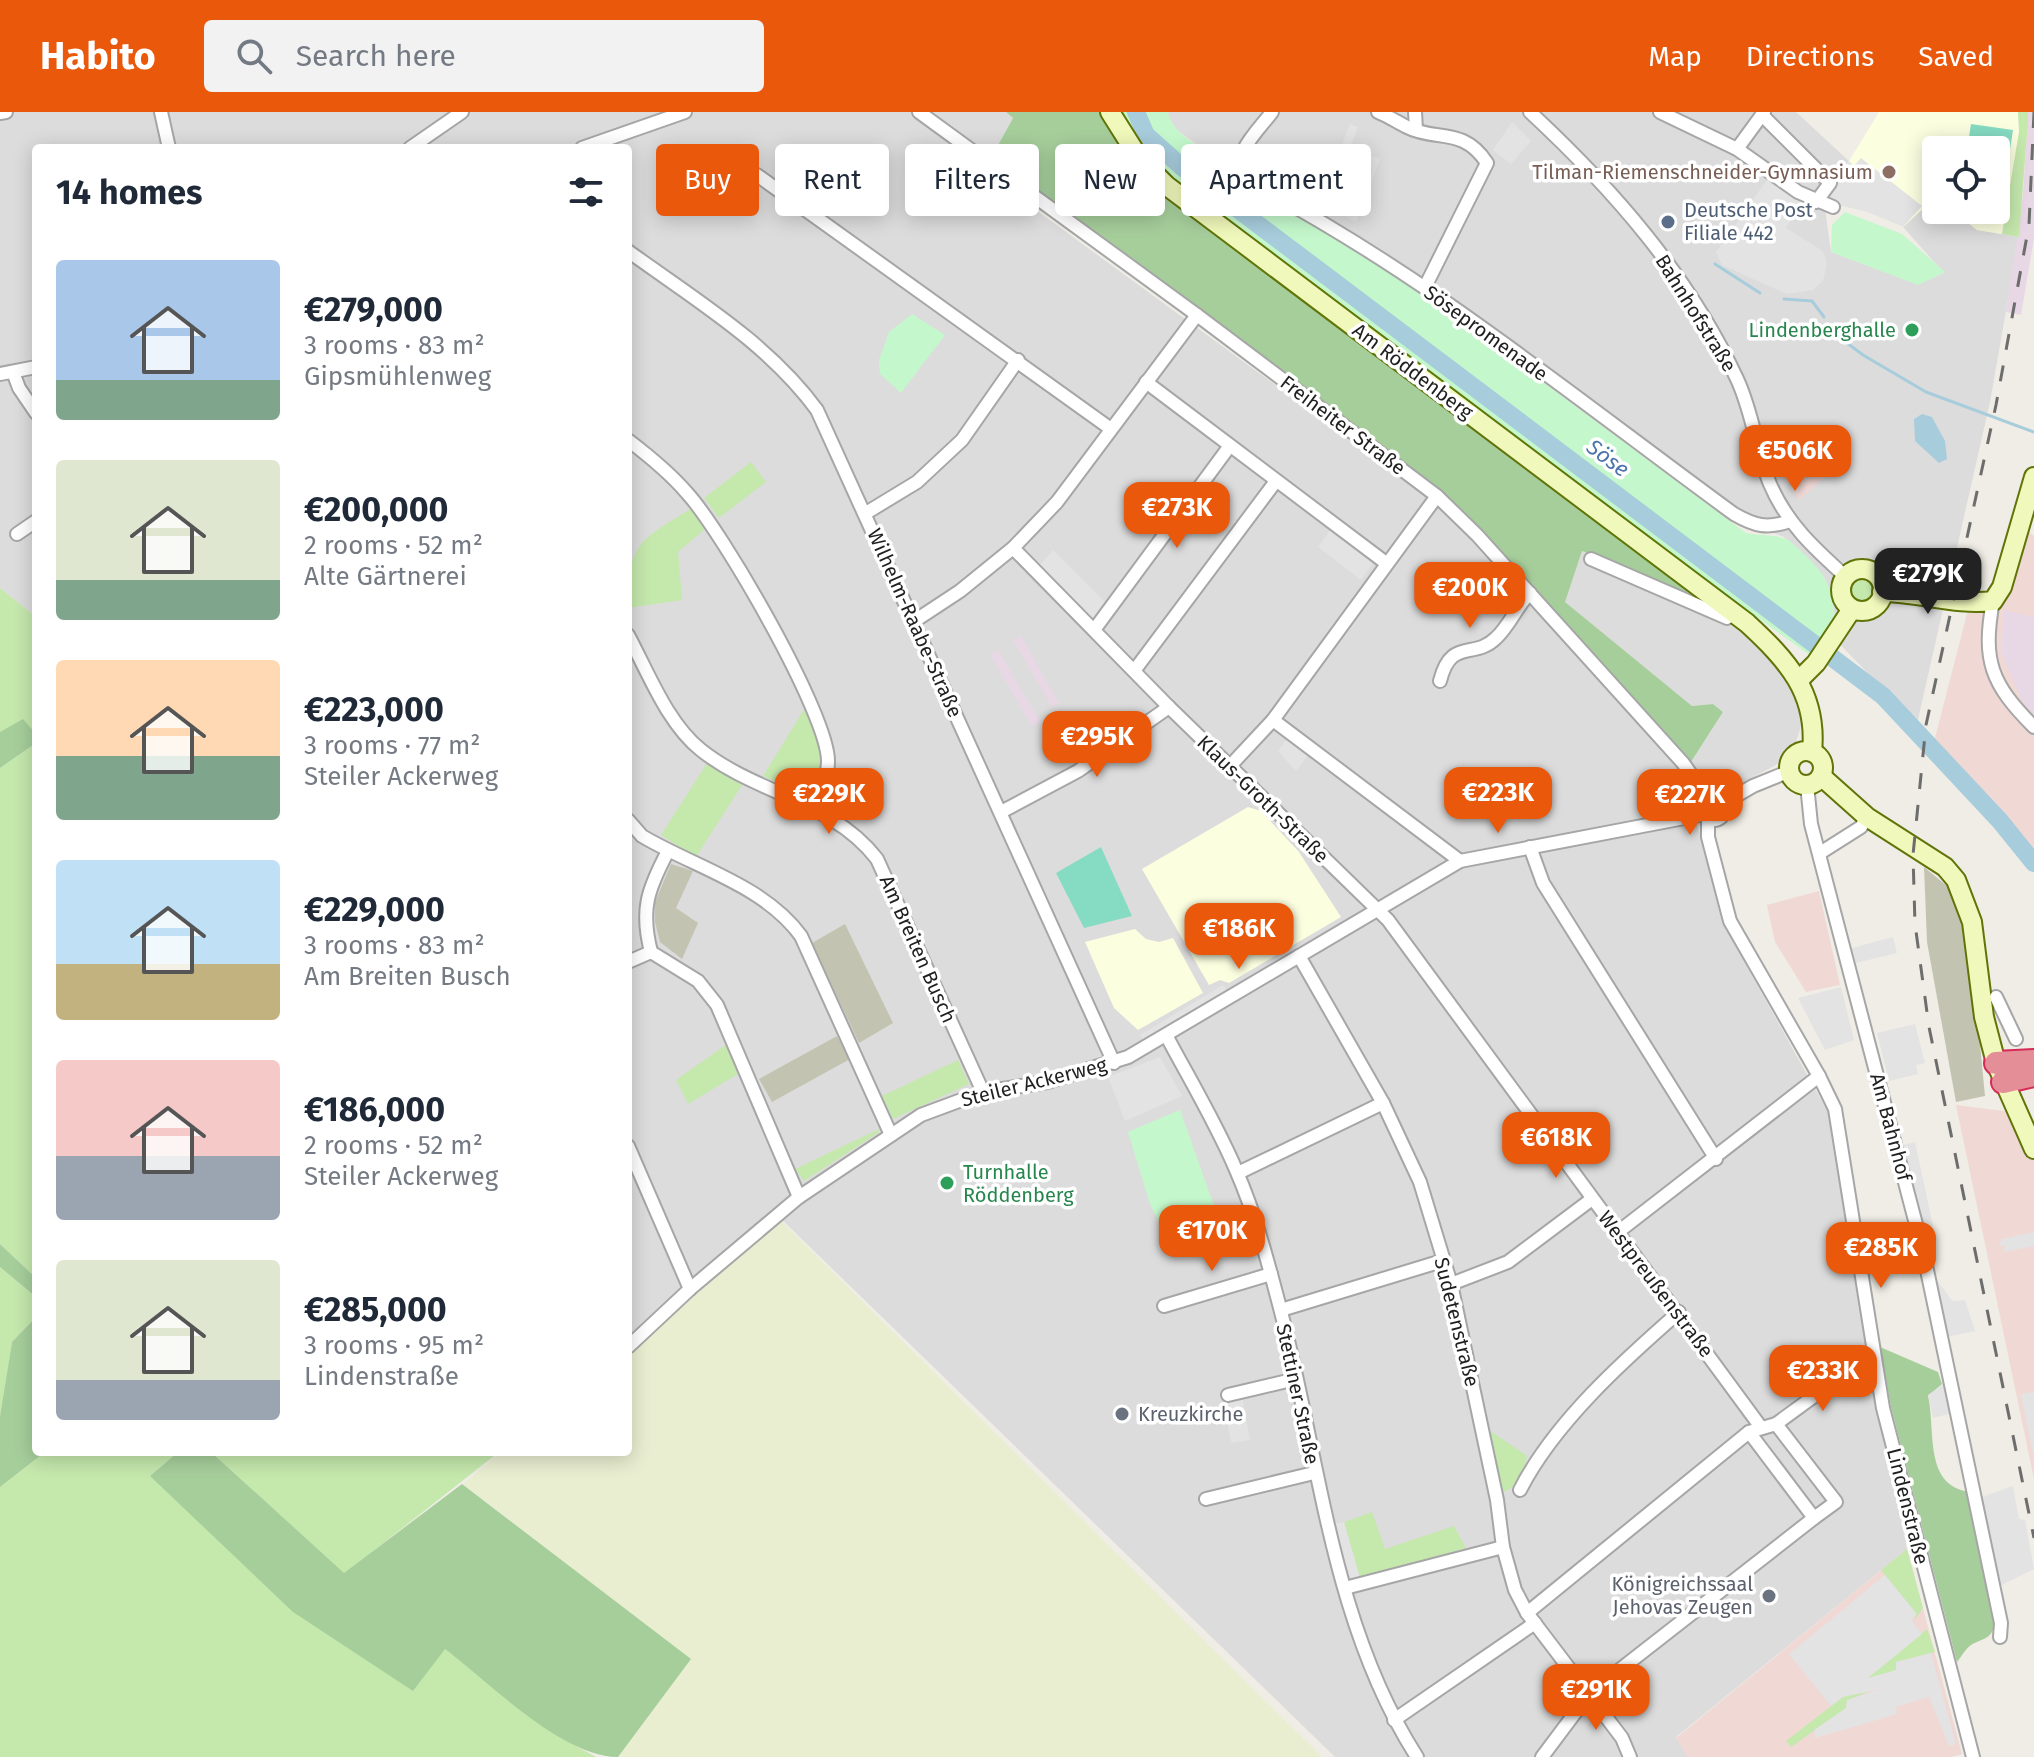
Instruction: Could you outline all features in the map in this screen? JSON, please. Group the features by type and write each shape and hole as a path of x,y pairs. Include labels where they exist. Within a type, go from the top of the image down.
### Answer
{"highway":[{"path":"2000,1073 2034,1061"},
{"path":"2000,1073 2034,1075"}],"main road":[{"name":"Am Röddenberg","path":"1110,112 1139,158 1167,186 1734,612 1759,634 1799,680 1809,700"},
{"path":"1882,592 1985,602 2002,587 2034,477"},
{"path":"1856,570 1869,571 1878,578 1882,592 1872,608 1852,609 1843,599 1841,586 1846,577 1856,570"},
{"path":"1799,680 1835,637 1852,609"},
{"path":"1759,634 1805,664 1814,664"},
{"path":"1814,664 1809,700 1812,752 1822,762 1814,781"},
{"path":"1812,752 1797,754 1790,771 1796,782 1814,781 1938,862 1956,880 1972,922 1993,1015 2000,1073 2034,1149"}],"street":[{"path":"161,112 168,144"},
{"path":"416,144 462,112"},
{"path":"593,144 685,112"},
{"name":"Freiheiter Straße","path":"919,112 1197,315 1437,496 1530,593 1689,770 1712,811"},
{"name":"Sösepromenade","path":"1272,112 1239,157 1238,169 1244,179 1311,214 1425,287 1734,514 1755,526 1772,527 1790,521"},
{"path":"1378,112 1412,129 1469,145 1487,163 1425,287"},
{"path":"1412,129 1415,112"},
{"name":"Bahnhofstraße","path":"1530,112 1612,192 1708,325 1738,380 1769,483 1790,521 1846,577"},
{"path":"1660,112 1737,149 1816,202 1833,207"},
{"path":"1737,149 1763,113 1830,183 1816,202"},
{"path":"759,176 1111,429"},
{"name":"Wilhelm-Raabe-Straße","path":"632,254 785,369 817,410 1114,1063"},
{"path":"913,622 960,591 1013,548 1057,502 1197,315"},
{"path":"866,513 917,482 962,440 1018,360"},
{"path":"32,368 6,373 32,407"},
{"path":"1146,382 1386,563"},
{"path":"632,444 687,492 720,536 800,685 826,747 826,776 815,808"},
{"path":"1094,630 1229,447"},
{"path":"1134,671 1276,481"},
{"path":"1230,766 1273,720 1437,496"},
{"path":"17,534 32,524"},
{"name":"Klaus-Groth-Straße","path":"1013,548 1169,707 1380,911"},
{"path":"1591,559 1727,618 1734,612"},
{"path":"1440,681 1443,668 1456,652 1494,641 1530,593"},
{"path":"1985,602 1992,675 2013,706 2034,727"},
{"name":"Am Breiten Busch","path":"632,642 681,729 698,748 746,779 815,808 855,833 877,859 983,1092"},
{"path":"1001,812 1078,771 1169,707"},
{"path":"1273,720 1460,861"},
{"name":"Steiler Ackerweg","path":"632,1343 690,1289 799,1197 891,1135 951,1102 983,1092 1047,1082 1114,1063 1380,911 1460,861 1712,811 1753,786 1790,771"},
{"name":"Am Bahnhof","path":"1814,781 1811,824 1923,1251 2001,1623 2000,1637"},
{"name":"Lindenstraße","path":"1712,811 1707,830 1730,921 1835,1109 1883,1408 1973,1757"},
{"path":"1820,853 1861,827 1867,817"},
{"path":"632,825 642,836 668,851 763,899 791,922 801,936 891,1135"},
{"path":"1530,847 1543,883 1716,1159"},
{"path":"668,851 647,893 646,925 651,952 698,981 717,1005 799,1197"},
{"name":"Westpreußenstraße","path":"1380,911 1679,1312 1814,1518"},
{"path":"632,960 651,952"},
{"name":"Sudetenstraße","path":"1299,956 1383,1103 1420,1182 1451,1284 1497,1500 1503,1547 1515,1590 1531,1618 1622,1738 1630,1757"},
{"path":"1996,997 1993,1015 2016,1039"},
{"name":"Stettiner Straße","path":"1166,1035 1238,1173 1281,1310 1314,1473 1345,1588 1365,1653 1394,1720 1417,1757"},
{"path":"1618,1232 1716,1159 1819,1076"},
{"path":"1238,1173 1383,1103"},
{"path":"632,1155 690,1289"},
{"path":"632,1182 642,1178"},
{"path":"1451,1284 1508,1262 1592,1199"},
{"path":"1281,1310 1442,1261"},
{"path":"1164,1306 1271,1274"},
{"path":"1520,1490 1536,1459 1626,1359 1679,1312"},
{"path":"1394,1720 1531,1618 1754,1429 1776,1424 1839,1378 1874,1359"},
{"path":"1228,1395 1296,1379"},
{"path":"1542,1757 1590,1693 1836,1502 1776,1424"},
{"path":"1206,1499 1314,1473"},
{"path":"1345,1588 1503,1547"}],"shaded area":[{"path":"0,112 1006,112 1013,118 999,144 905,144 905,216 1039,216 1039,212 1449,512 1684,771 1722,922 1829,1114 1907,1549 1676,1737 1688,1757 1335,1757 777,1215 632,1338 632,144 32,144 32,614 0,588"},
{"path":"1168,112 1796,112 1849,161 1824,202 1831,252 1918,284 1944,273 1903,227 1922,207 1922,224 1970,224 1977,230 2019,237 1990,402 1917,724 1828,632 1784,537 1755,526 1437,296 1305,216 1371,216 1371,144 1196,144 1171,126"},
{"name":"Tilman-Riemenschneider-Gymnasium","path":"1879,112 2018,112 2019,132 2010,186 2010,136 1922,136 1922,210 1903,227 1867,212 1824,202"},
{"path":"2028,112 2034,112 2034,238 2021,315 2006,312 2023,197"},
{"path":"1512,122 1531,141 1511,164 1493,150"},
{"path":"1350,124 1358,127 1351,144 1342,144"},
{"path":"1371,155 1380,159 1371,183"},
{"path":"1861,158 1922,206 1903,227 1867,212 1824,202 1849,161 1854,166"},
{"path":"1769,177 1804,199 1786,228 1823,251 1827,263 1823,281 1813,290 1787,294 1722,265 1716,252"},
{"path":"1345,216 1358,216 1356,222"},
{"name":"Tilman-Riemenschneider-Gymnasium","path":"1970,224 2004,224 2002,234 1977,230"},
{"path":"1812,458 1824,478 1799,500 1785,476"},
{"path":"1331,529 1374,562 1361,580 1318,547"},
{"path":"2027,531 2034,536 2034,856 1934,742 1969,606 1986,609"},
{"path":"1053,550 1107,604 1093,621 1038,567"},
{"path":"1582,551 1720,613 1779,667 1796,693 1803,719 1796,742 1776,765 1732,788 1707,784 1689,765 1723,712 1713,704 1692,706 1564,602"},
{"path":"2004,610 2034,617 2034,715 2022,701 2001,652"},
{"path":"1021,636 1059,703 1052,707 1013,640"},
{"path":"998,650 1040,721 1032,726 990,655"},
{"path":"1286,740 1307,756 1296,771 1278,751"},
{"path":"1248,807 1261,811 1299,852 1341,917 1229,983 1220,980 1209,985 1142,869"},
{"path":"671,864 693,871 676,908 698,923 682,959 660,942 655,922 655,902"},
{"path":"1924,867 1947,886 1962,918 1975,993 1985,1096 1956,1102 1927,942"},
{"path":"1819,891 1840,985 1806,992 1775,942 1767,905"},
{"path":"845,924 893,1023 859,1043 812,943"},
{"path":"1135,929 1146,939 1159,942 1173,938 1203,993 1138,1030 1114,1008 1085,942"},
{"path":"1893,937 1897,953 1856,963 1852,948"},
{"path":"1223,985 1228,992 1145,1042 1140,1035"},
{"path":"1841,987 1854,1040 1825,1050 1798,998"},
{"path":"1915,1024 1925,1063 1916,1065 1918,1074 1889,1081 1877,1033"},
{"path":"837,1036 850,1059 772,1102 759,1079"},
{"path":"1160,1057 1182,1096 1125,1121 1108,1077"},
{"path":"1956,1105 2011,1112 2034,1158 2034,1479"},
{"path":"1915,1142 1933,1226 1923,1229 1903,1145"},
{"path":"778,1218 1322,1757 618,1757 690,1659 463,1484 496,1456 632,1456 632,1341"},
{"path":"2034,1232 2034,1246 2003,1252 2005,1245 1998,1246 2002,1239"},
{"path":"1932,1273 1952,1301 1965,1300 1975,1331 1946,1337"},
{"path":"1946,1382 1952,1413 1933,1418 1928,1395"},
{"path":"1241,1391 1250,1440 1231,1443 1222,1394"},
{"path":"2034,1392 2034,1459 2021,1394"},
{"path":"2013,1486 2019,1519 2025,1520 2034,1569 1998,1587 1979,1498"},
{"path":"1344,1522 1360,1578 1349,1581 1333,1524"},
{"path":"1907,1549 1962,1754 1951,1757 1688,1757 1676,1738"},
{"path":"1885,1575 1917,1614 1911,1620 1922,1634 1868,1678 1896,1670 1896,1662 1931,1653 1956,1744 1949,1746 1929,1697 1896,1707 1897,1714 1815,1738 1814,1730 1846,1708 1847,1700 1881,1689 1843,1697 1831,1706 1789,1654"}],"green space":[{"path":"1006,112 1103,112 1143,144 1055,144 1055,209 1039,197 1039,144 999,144 1013,118"},
{"path":"1117,112 1168,112 1179,132 1195,144 1181,144 1181,189 1165,176 1165,144 1138,144"},
{"path":"2018,112 2028,112 2019,237 2002,234 2004,224 2010,224 2010,186 2019,132"},
{"path":"1971,124 2013,130 2010,150 2010,136 1969,136"},
{"path":"1165,162 1181,175 1181,216 1231,216 1691,588 1684,594 1582,551 1565,602 1692,706 1713,704 1723,712 1689,765 1479,532 1064,216 1165,216"},
{"path":"1845,212 1902,234 1945,272 1918,285 1831,252 1832,225"},
{"path":"1216,216 1298,216 1438,304 1746,533 1790,541 1823,575 1831,594 1835,620 1811,656 1674,558"},
{"path":"912,314 945,335 901,393 880,374 879,360 889,332"},
{"path":"751,462 766,482 719,518 704,498"},
{"path":"692,508 707,527 678,552 682,600 632,607 634,556 648,537"},
{"path":"1861,578 1870,581 1873,590 1870,599 1861,602 1852,599 1849,590 1852,581"},
{"path":"0,588 32,614 32,730 23,720 0,732"},
{"path":"805,708 820,749 822,771 810,787 798,791 763,776"},
{"path":"23,719 32,729 32,746 0,768 0,732"},
{"path":"32,746 32,1274 0,1244 0,768"},
{"path":"707,763 742,785 696,857 661,835"},
{"path":"1101,847 1132,916 1084,928 1056,873"},
{"path":"727,1044 738,1074 688,1104 676,1080"},
{"path":"958,1060 969,1084 893,1119 882,1096"},
{"path":"1180,1110 1219,1220 1170,1244 1150,1204 1128,1132"},
{"path":"879,1129 878,1133 804,1181 795,1169"},
{"path":"0,1244 32,1274 32,1294 0,1267"},
{"path":"0,1267 32,1294 32,1321 12,1342 0,1416"},
{"path":"32,1321 32,1456 40,1456 0,1487 0,1416 12,1342"},
{"path":"1880,1347 1938,1372 1942,1384 1928,1396 1934,1454 1945,1479 1955,1488 1970,1492 1996,1622 1990,1635 1969,1646 1957,1662 1891,1407"},
{"path":"1489,1430 1527,1456 1520,1479 1501,1493"},
{"path":"40,1456 173,1456 150,1476 445,1649 556,1735 596,1757 0,1757 0,1487"},
{"path":"173,1456 215,1456 344,1573 462,1484 691,1659 618,1757 596,1754 574,1745 527,1716 445,1649 413,1691 293,1612 150,1476"},
{"path":"215,1456 494,1456 344,1574"},
{"path":"1372,1512 1385,1549 1454,1526 1466,1548 1360,1578 1344,1522"},
{"path":"1907,1549 1923,1608 1914,1621 1916,1614 1881,1570"},
{"path":"1927,1629 1935,1652 1896,1662 1897,1670 1865,1680"},
{"path":"1880,1687 1848,1700 1846,1708 1791,1747 1786,1741 1843,1697"}],"water":[{"path":"1922,414 1932,417 1945,441 1947,459 1939,463 1915,441 1914,419"}],"waterway":[{"name":"Söse","path":"1136,112 1146,135 1182,167 1883,696 2000,821 2034,863"},
{"path":"1715,264 1760,293"},
{"path":"1784,299 1812,301 1824,317"},
{"path":"1827,328 1863,355 1926,392 2034,432"}],"railway":[{"path":"2034,112 2029,225 1996,405 1926,725 1913,855 1915,924 1929,1027 2034,1538"}],"place":[{"name":"Tilman-Riemenschneider-Gymnasium","path":"1889,172"},
{"name":"Deutsche Post Filiale 442","path":"1668,222"},
{"name":"Lindenberghalle","path":"1912,330"},
{"name":"Turnhalle Röddenberg","path":"947,1183"},
{"name":"Kreuzkirche","path":"1122,1414"},
{"name":"Königreichssaal Jehovas Zeugen","path":"1769,1596"}]}
